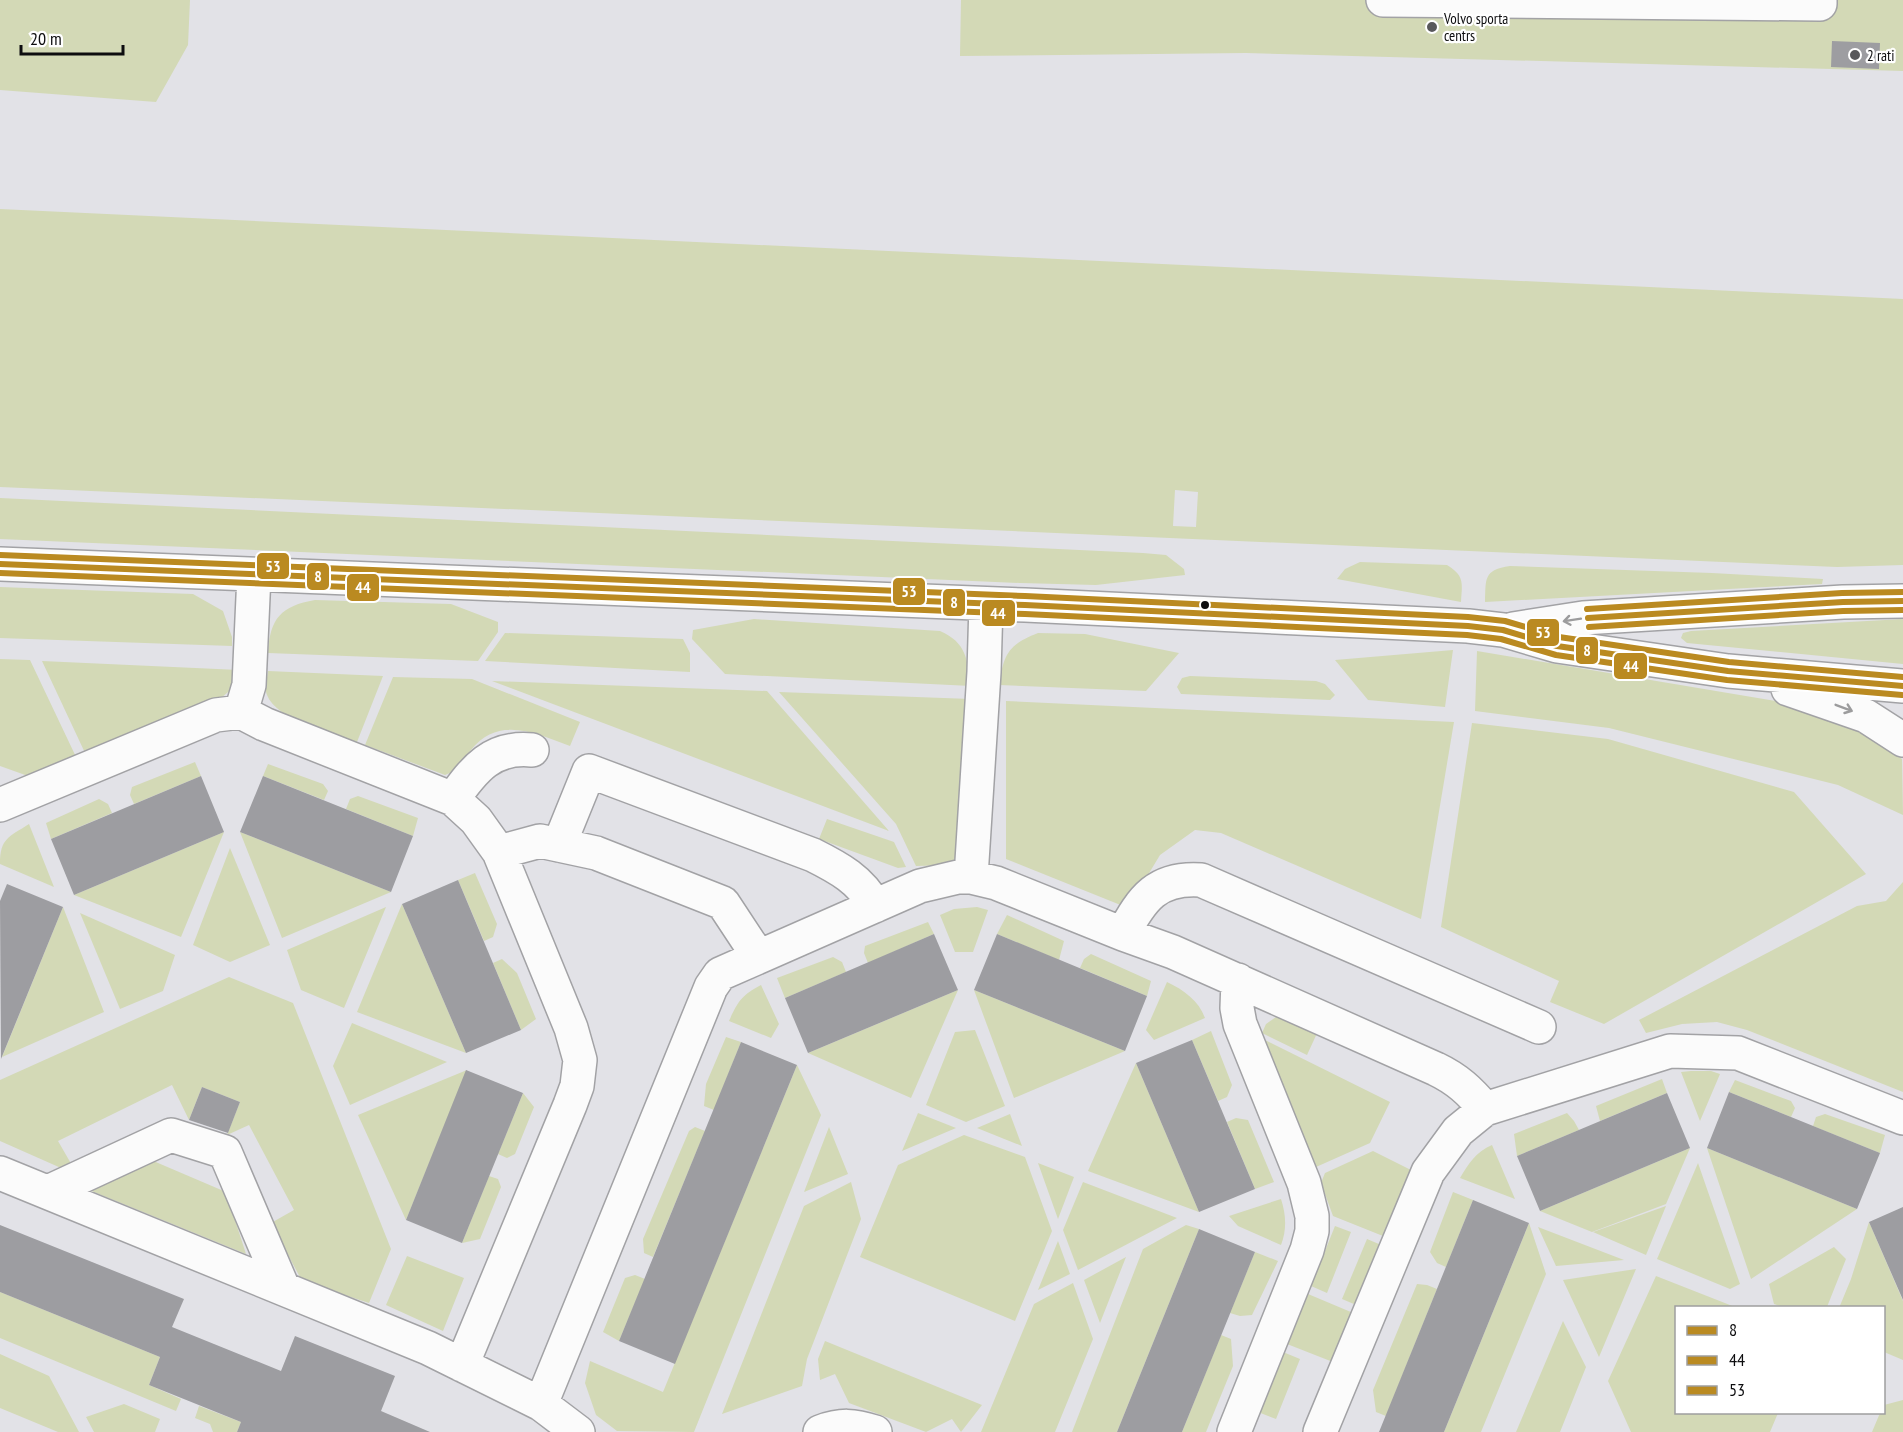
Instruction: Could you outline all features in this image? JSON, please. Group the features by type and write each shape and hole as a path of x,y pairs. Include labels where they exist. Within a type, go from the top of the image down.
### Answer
{"street":[{"path":"1383,0 1820,4 1820,0"},
{"path":"0,564 1468,626 1503,630 1557,646 1728,671 1903,686"},
{"path":"241,712 249,685 254,576"},
{"path":"1503,630 1583,618 1843,602 1903,601"},
{"path":"970,877 984,672 986,604"},
{"path":"1728,671 1810,695 1866,716 1903,740"},
{"path":"0,805 216,715 241,712 264,724 453,799 477,820 499,852 571,1028 578,1047 580,1071 570,1105 462,1365"},
{"path":"453,799 466,780 495,755 509,749 532,750"},
{"path":"559,845 589,771 821,859 855,879 868,893 875,906"},
{"path":"499,852 540,841 559,845 596,854 723,903 758,956"},
{"path":"541,1404 711,987 720,974 920,886 940,880 970,877 996,883 1173,952 1436,1069 1463,1085 1485,1109"},
{"path":"1123,934 1136,909 1154,890 1167,883 1190,879 1201,880 1539,1027"},
{"path":"1234,1432 1307,1250 1312,1231 1312,1216 1304,1183 1240,1024 1237,1008 1238,980"},
{"path":"1320,1432 1428,1172 1458,1131 1485,1109 1670,1051 1738,1053 1903,1118"},
{"path":"48,1192 171,1135 225,1152 283,1288"},
{"path":"0,1173 428,1348 541,1404 578,1432"},
{"path":"820,1432 847,1425 860,1426 875,1432"}],"green space":[{"path":"0,0 190,0 188,45 156,102 0,90"},
{"name":"Volvo sporta centrs","path":"961,0 1903,0 1903,71 1246,53 960,56"},
{"path":"0,209 1903,299 1903,565 1837,567 0,487","holes":["1175,490 1198,492 1196,527 1173,526"]},
{"path":"0,498 1143,553 1166,555 1184,569 1185,575 1096,585 1020,583 0,539"},
{"path":"1360,562 1447,565 1460,577 1461,602 1337,579 1345,569"},
{"path":"1510,566 1823,579 1822,584 1485,602 1486,582 1490,573"},
{"path":"0,587 193,594 223,611 232,637 232,646 0,638"},
{"path":"315,600 451,604 498,622 498,632 478,661 268,653 271,631 280,616 294,606"},
{"path":"754,619 940,631 961,647 967,660 971,686 725,674 692,639 693,630"},
{"path":"1903,619 1903,664 1687,643 1681,638 1683,633 1691,631"},
{"path":"505,633 683,639 690,653 690,672 485,661"},
{"path":"1038,633 1085,634 1179,653 1146,691 999,685 1009,652 1020,642"},
{"path":"1453,650 1445,707 1368,700 1335,660"},
{"path":"1477,651 1788,703 1864,733 1902,759 1903,815 1838,785 1609,728 1475,711"},
{"path":"0,659 30,660 77,759 28,776 0,766"},
{"path":"42,661 239,670 234,687 221,698 86,755"},
{"path":"268,671 383,676 357,742 306,725 281,712 272,704 266,692"},
{"path":"1190,676 1316,681 1325,684 1335,695 1330,700 1181,694 1177,687 1182,678"},
{"path":"393,677 472,679 580,722 570,746 531,732 505,730 493,733 482,739 471,750 458,768 445,775 365,745"},
{"path":"492,681 767,691 889,831"},
{"path":"779,692 971,699 958,852 951,865 916,866 896,824"},
{"path":"1006,701 1454,722 1421,919 1221,833 1195,830 1160,855 1128,908 1006,859"},
{"path":"1472,723 1608,739 1794,792 1866,874 1604,1024 1550,1002 1559,981 1441,927"},
{"path":"195,762 201,776 134,804 130,795 132,787"},
{"path":"268,764 323,784 328,791 324,800 263,776"},
{"path":"358,796 418,818 413,836 346,809 350,799"},
{"path":"99,799 108,804 112,813 51,839 46,823"},
{"path":"827,819 894,842 906,867 898,868 819,839"},
{"path":"29,824 54,887 0,864 4,843"},
{"path":"224,832 181,937 74,895"},
{"path":"240,832 391,892 282,938"},
{"path":"230,848 270,945 230,962 193,945"},
{"path":"475,873 497,924 493,937 484,941 458,880"},
{"path":"1903,882 1903,1092 1747,1030 1717,1022 1682,1024 1646,1033 1639,1020 1857,906 1886,901"},
{"path":"402,904 466,1053 357,1012"},
{"path":"63,907 104,1012 2,1057"},
{"path":"386,907 344,1008 301,990 287,950"},
{"path":"977,907 988,910 973,952 955,952 940,915 954,909"},
{"path":"80,913 175,955 163,991 120,1009"},
{"path":"1007,915 1064,941 1059,960 997,934"},
{"path":"928,922 934,934 868,963 864,953 865,946"},
{"path":"1091,954 1151,981 1147,996 1080,968 1084,959"},
{"path":"833,957 842,962 846,972 785,998 777,978"},
{"path":"502,959 517,973 536,1019 521,1030 493,963"},
{"path":"229,977 293,1003 391,1249 369,1303 302,1281 271,1223 294,1210 249,1125 227,1135 240,1102 202,1087 189,1120 172,1085 58,1141 73,1167 61,1168 0,1141 0,1080"},
{"path":"1167,982 1190,997 1199,1006 1205,1018 1154,1040 1146,1030"},
{"path":"761,985 779,1024 771,1038 729,1021 741,999"},
{"path":"958,990 911,1098 808,1053"},
{"path":"974,990 1125,1051 1014,1098"},
{"path":"1276,1017 1287,1017 1319,1029 1307,1055 1262,1033 1266,1024"},
{"path":"352,1023 447,1062 350,1105 333,1066"},
{"path":"975,1030 1005,1106 966,1122 926,1105 955,1032"},
{"path":"1211,1031 1232,1085 1227,1097 1218,1101 1192,1040"},
{"path":"726,1037 741,1042 714,1110 704,1106 706,1084"},
{"path":"1265,1040 1390,1102 1370,1143 1316,1167"},
{"path":"1136,1063 1199,1212 1088,1171"},
{"path":"797,1065 821,1115 694,1432 617,1431 596,1415 585,1383 590,1361 663,1392"},
{"path":"467,1070 406,1220 358,1115"},
{"path":"1711,1071 1720,1074 1700,1121 1681,1072"},
{"path":"1662,1079 1667,1093 1600,1121 1596,1106"},
{"path":"1735,1080 1791,1101 1795,1108 1791,1117 1729,1092"},
{"path":"523,1093 534,1107 515,1154 507,1158 498,1154"},
{"path":"918,1113 956,1128 902,1151"},
{"path":"1567,1113 1579,1130 1517,1156 1514,1134"},
{"path":"1010,1114 1022,1146 977,1128"},
{"path":"1825,1114 1885,1135 1880,1153 1813,1126 1816,1117"},
{"path":"1236,1118 1248,1120 1274,1182 1255,1189 1227,1122"},
{"path":"695,1127 705,1131 653,1257 644,1253 643,1239 689,1131"},
{"path":"829,1127 848,1174 804,1192"},
{"path":"964,1135 1025,1157 1052,1231 1015,1321 860,1257 898,1165"},
{"path":"1492,1145 1515,1199 1460,1178 1473,1158"},
{"path":"1690,1148 1666,1204 1592,1232 1540,1211"},
{"path":"1707,1148 1857,1209 1751,1279"},
{"path":"1373,1151 1417,1173 1388,1238 1333,1216 1321,1183 1325,1173"},
{"path":"151,1160 226,1192 246,1254 89,1190"},
{"path":"1038,1163 1074,1177 1058,1219"},
{"path":"1698,1163 1740,1284 1730,1289 1657,1259"},
{"path":"489,1176 498,1179 501,1187 480,1239 462,1243"},
{"path":"851,1182 861,1219 807,1359 802,1386 722,1414 804,1206"},
{"path":"1083,1182 1177,1218 1078,1270 1063,1230"},
{"path":"1453,1192 1473,1200 1446,1267 1437,1263 1430,1252"},
{"path":"1281,1199 1285,1222 1281,1245 1238,1226 1229,1216"},
{"path":"1666,1206 1646,1255 1593,1232"},
{"path":"1869,1222 1903,1301 1903,1360 1885,1352 1885,1306 1840,1306"},
{"path":"1529,1223 1546,1274 1481,1432 1444,1432"},
{"path":"1186,1225 1199,1229 1117,1432 1072,1432 1143,1249"},
{"path":"1335,1226 1351,1232 1327,1293 1311,1286"},
{"path":"1538,1227 1624,1260 1556,1266"},
{"path":"1367,1239 1386,1247 1361,1307 1342,1299"},
{"path":"1058,1241 1070,1274 1038,1290"},
{"path":"1834,1247 1846,1259 1827,1306 1774,1304 1769,1284"},
{"path":"1255,1252 1278,1261 1252,1315 1240,1316 1230,1313"},
{"path":"407,1256 464,1278 443,1331 386,1305"},
{"path":"1126,1257 1100,1323 1084,1280"},
{"path":"1636,1269 1599,1357 1563,1280"},
{"path":"635,1275 645,1279 619,1341 603,1332 625,1278"},
{"path":"1656,1276 1732,1306 1675,1306 1675,1414 1778,1414 1770,1432 1631,1432 1608,1381"},
{"path":"1073,1283 1093,1339 1055,1432 981,1432 1034,1304"},
{"path":"1417,1284 1437,1289 1386,1416 1376,1412 1373,1390"},
{"path":"0,1292 160,1357 149,1385 181,1399 176,1411 0,1338"},
{"path":"1308,1294 1358,1315 1338,1364 1287,1344"},
{"path":"1563,1321 1586,1367 1560,1432 1516,1432"},
{"path":"1221,1335 1231,1339 1233,1366 1206,1432 1182,1432"},
{"path":"825,1341 982,1405 961,1432 952,1419 926,1432 849,1403 835,1374 820,1380 818,1359"},
{"path":"1283,1352 1300,1359 1276,1419 1258,1412"},
{"path":"0,1354 49,1376 79,1432 58,1432 0,1408"},
{"path":"1903,1400 1903,1432 1872,1432 1880,1414 1885,1414 1885,1405"},
{"path":"124,1404 160,1419 155,1432 94,1432 86,1417"},
{"path":"199,1406 241,1422 237,1432 213,1432 210,1424 195,1418"}],"building":[{"name":"2 rati","path":"1832,41 1880,43 1879,69 1831,67"},
{"path":"201,776 224,832 74,895 51,839"},
{"path":"263,776 413,836 391,892 240,832"},
{"path":"458,880 521,1030 466,1053 402,904"},
{"path":"7,884 63,907 1,1059 0,901"},
{"path":"934,934 958,990 808,1053 785,998"},
{"path":"997,934 1147,996 1125,1051 974,990"},
{"path":"1192,1040 1255,1189 1199,1212 1136,1063"},
{"path":"741,1042 797,1065 675,1364 619,1341"},
{"path":"466,1070 523,1093 462,1243 406,1220"},
{"path":"202,1087 240,1102 228,1133 189,1120"},
{"path":"1729,1092 1880,1153 1857,1209 1707,1148"},
{"path":"1667,1093 1690,1148 1540,1211 1517,1156"},
{"path":"1473,1200 1529,1223 1444,1432 1379,1432"},
{"path":"1903,1207 1903,1300 1869,1222"},
{"path":"0,1225 184,1299 172,1327 281,1371 295,1336 395,1376 381,1411 430,1432 237,1432 241,1422 149,1385 160,1357 0,1292"},
{"path":"1199,1229 1255,1252 1182,1432 1117,1432"}],"transit line":[{"name":"53","path":"0,555 1025,596 1468,617 1505,621 1559,637 1729,662 1903,677"},
{"name":"8","path":"0,564 1025,605 1468,626 1503,630 1557,646 1728,671 1903,686"},
{"name":"44","path":"0,573 1025,614 1467,635 1501,639 1556,655 1727,680 1902,695"},
{"name":"53","path":"1587,609 1842,593 1903,592"},
{"name":"8","path":"1588,618 1843,602 1903,601"},
{"name":"44","path":"1589,627 1843,611 1903,610"}],"place":[{"name":"Volvo sporta centrs","path":"1432,27"},
{"name":"2 rati","path":"1855,55"}]}
